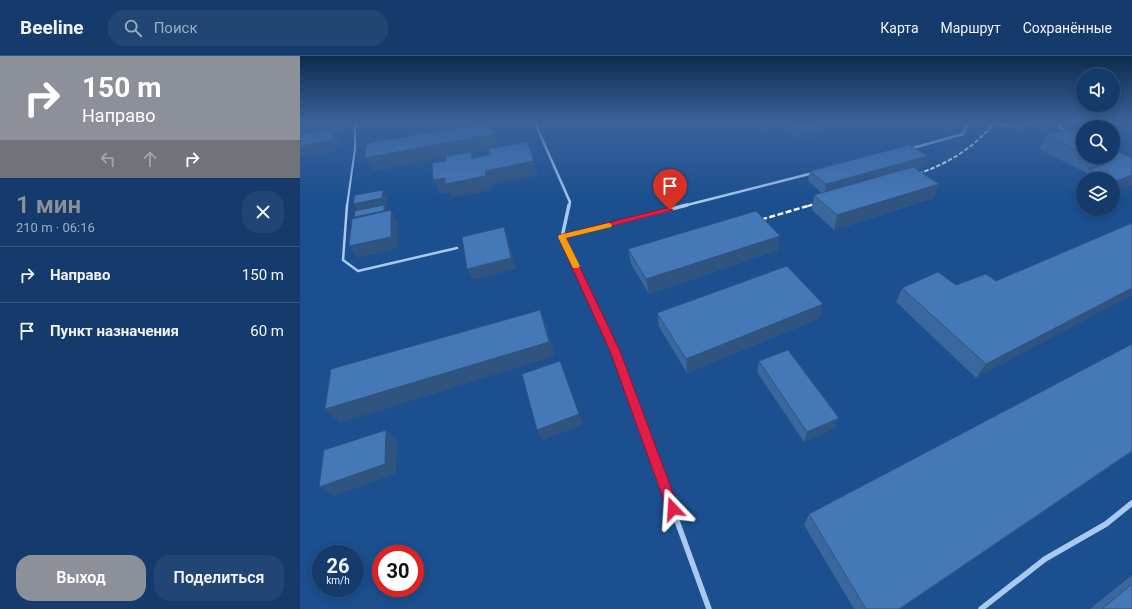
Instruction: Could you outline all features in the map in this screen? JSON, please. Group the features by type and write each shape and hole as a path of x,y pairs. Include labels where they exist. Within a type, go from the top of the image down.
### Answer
{"street":[{"path":"547,149 570,202 562,237 615,351 709,609"},
{"path":"901,151 909,149"},
{"path":"562,237 816,172"},
{"path":"981,609 1045,559 1106,524 1132,503"}],"lane":[{"path":"355,149 345,221 343,260 358,271 457,248"}],"building":[{"path":"366,149 414,149 365,158"},
{"path":"488,149 530,149 534,161 485,171 486,176 445,184 445,178 433,180 432,163 446,161 446,156 471,152 472,158 490,155"},
{"path":"895,149 916,149 928,156 826,184 810,171"},
{"path":"1120,153 1132,158 1132,175 1120,180 1120,172 1095,172 1089,169 1105,164 1120,164"},
{"path":"913,167 939,184 837,215 814,195"},
{"path":"383,190 382,198 353,204 355,195"},
{"path":"384,205 384,211 354,217 355,211"},
{"path":"391,210 391,237 349,246 352,219"},
{"path":"756,211 780,236 646,279 628,249"},
{"path":"1132,223 1132,288 986,364 902,288 938,272 956,285 986,274 996,281"},
{"path":"504,227 511,258 467,269 462,237"},
{"path":"787,266 823,304 686,359 657,313"},
{"path":"540,310 549,342 325,409 331,369"},
{"path":"1132,344 1132,451 899,609 866,609 809,514"},
{"path":"788,350 839,418 807,432 759,361"},
{"path":"560,361 579,414 537,430 522,374"},
{"path":"386,430 385,464 319,487 324,450"},
{"path":"1132,584 1132,609 1102,609"}],"railway":[{"path":"912,176 947,162 967,149"},
{"path":"808,206 822,202"},
{"path":"753,222 811,205"}],"slow traffic":[{"path":"576,266 562,237 609,225"}],"route":[{"path":"670,210 562,237 615,351 673,509"}]}
